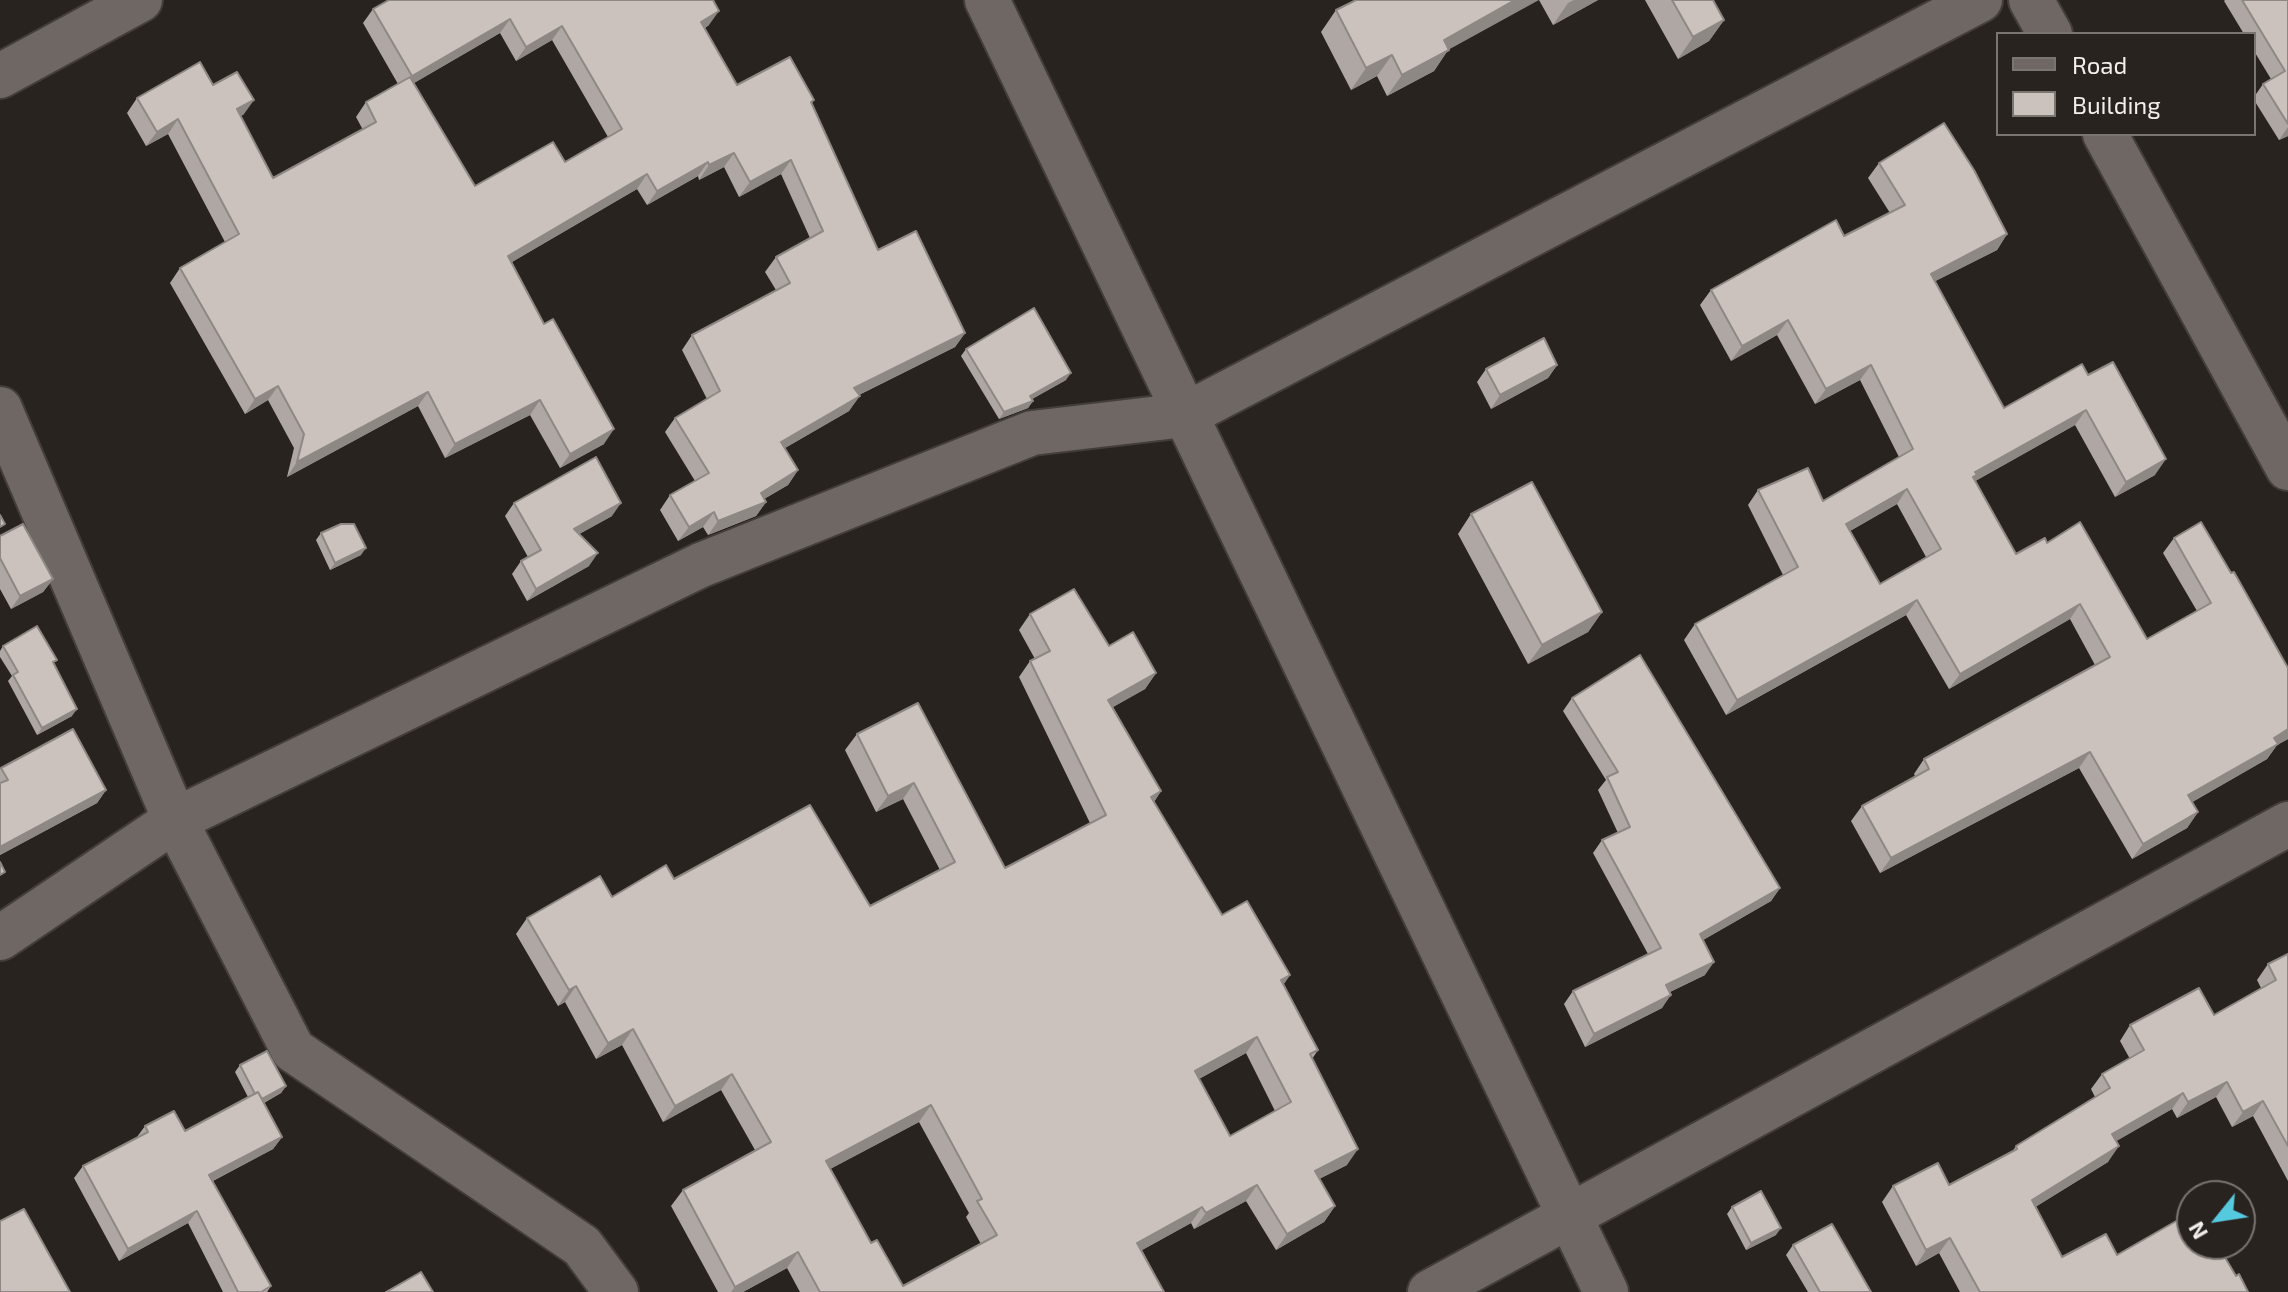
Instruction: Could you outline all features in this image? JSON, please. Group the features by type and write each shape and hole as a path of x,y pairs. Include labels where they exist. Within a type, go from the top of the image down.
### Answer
{"street":[{"path":"0,76 140,0"},
{"path":"987,0 1606,1292"},
{"path":"0,938 175,820 701,565 1032,433 1185,415 1980,0"},
{"path":"2031,0 2049,32"},
{"path":"2106,136 2288,468"},
{"path":"0,409 175,820 293,1050 582,1246 616,1292"},
{"path":"1430,1292 2288,824"}],"building":[{"path":"389,0 713,0 719,11 701,22 737,85 790,57 814,100 811,102 878,250 916,231 965,333 854,388 860,396 781,442 798,470 761,493 766,502 718,521 714,512 689,527 670,495 709,473 675,418 720,391 692,335 790,283 776,257 823,231 791,160 750,182 734,153 709,165 708,162 657,191 647,174 508,256 544,324 553,319 614,429 570,454 540,400 455,444 428,392 297,462 304,434 278,386 255,399 180,268 239,234 178,119 157,132 137,98 200,62 213,85 237,72 254,100 237,109 273,178 376,122 366,102 410,77 475,186 553,142 565,162 622,129 562,26 526,47 510,19 412,76 373,9"},
{"path":"1356,0 1515,0 1444,40 1449,50 1402,75 1392,55 1366,68 1336,10"},
{"path":"1672,0 1713,0 1724,20 1693,37"},
{"path":"2242,0 2288,0 2288,124 2263,84 2285,71"},
{"path":"1944,123 1974,170 2007,234 1931,274 2004,408 2082,364 2088,375 2113,362 2166,459 2126,482 2086,410 1975,472 1977,475 1973,477 2016,554 2045,538 2047,543 2080,522 2147,639 2211,603 2174,538 2201,522 2231,573 2234,572 2288,668 2288,729 2274,738 2278,744 2188,795 2198,812 2143,844 2090,752 1891,858 1862,806 1929,769 1924,759 2110,657 2080,604 1960,674 1917,600 1737,700 1695,624 1798,567 1758,490 1808,468 1823,501 1913,449 1871,365 1826,389 1788,320 1742,346 1711,290 1836,220 1844,236 1905,205 1879,163","holes":["1907,489 1941,549 1880,584 1846,524"]},
{"path":"1034,308 1071,373 1030,396 1033,401 1004,412 966,349"},
{"path":"1544,338 1557,365 1500,395 1486,369"},
{"path":"596,457 621,503 574,529 598,553 536,589 521,561 541,550 514,503"},
{"path":"1532,482 1602,612 1542,645 1471,514"},
{"path":"23,524 53,579 20,596 0,558 0,536"},
{"path":"341,524 354,524 366,548 335,563 321,533"},
{"path":"1074,589 1109,646 1133,632 1156,673 1108,700 1161,791 1151,797 1222,915 1247,901 1290,975 1281,980 1318,1050 1310,1054 1358,1149 1315,1171 1335,1206 1287,1234 1257,1185 1206,1213 1202,1207 1137,1243 1164,1292 820,1292 798,1252 735,1287 683,1190 771,1142 732,1074 675,1106 633,1029 608,1043 576,986 569,990 527,918 600,876 612,897 666,865 674,879 810,805 870,906 955,862 914,783 888,796 857,734 918,703 1005,868 1106,815 1030,661 1050,651 1030,614","holes":["1257,1037 1291,1102 1230,1136 1195,1071","931,1105 982,1199 977,1201 997,1235 903,1286 877,1240 871,1243 826,1161"]},
{"path":"37,626 57,660 53,662 77,709 42,728 13,675 18,672 3,646"},
{"path":"1640,655 1780,888 1700,934 1714,962 1666,985 1671,995 1594,1034 1573,991 1661,948 1602,840 1630,827 1607,777 1618,772 1572,698"},
{"path":"73,729 106,790 0,847 0,783 8,780 1,768"},
{"path":"2288,954 2288,1146 2263,1101 2243,1112 2227,1082 2188,1102 2183,1093 2112,1134 2119,1146 2032,1200 2062,1257 2106,1234 2117,1255 2176,1221 2176,1260 2226,1260 2236,1276 2239,1274 2248,1292 1980,1292 1950,1238 1926,1250 1893,1186 1938,1163 1949,1185 2017,1149 2016,1146 2110,1088 2102,1074 2144,1050 2130,1025 2199,988 2214,1015 2276,980 2268,964"},
{"path":"267,1051 286,1086 262,1099 258,1092 255,1094 240,1065"},
{"path":"258,1092 282,1137 209,1175 271,1286 261,1292 238,1292 197,1211 128,1249 83,1166 148,1132 145,1126 174,1111 185,1131"},
{"path":"1761,1191 1781,1228 1751,1243 1732,1207"},
{"path":"24,1209 70,1292 0,1292 0,1221"},
{"path":"1832,1224 1871,1292 1820,1292 1793,1245"},
{"path":"421,1272 433,1292 386,1292"}]}
